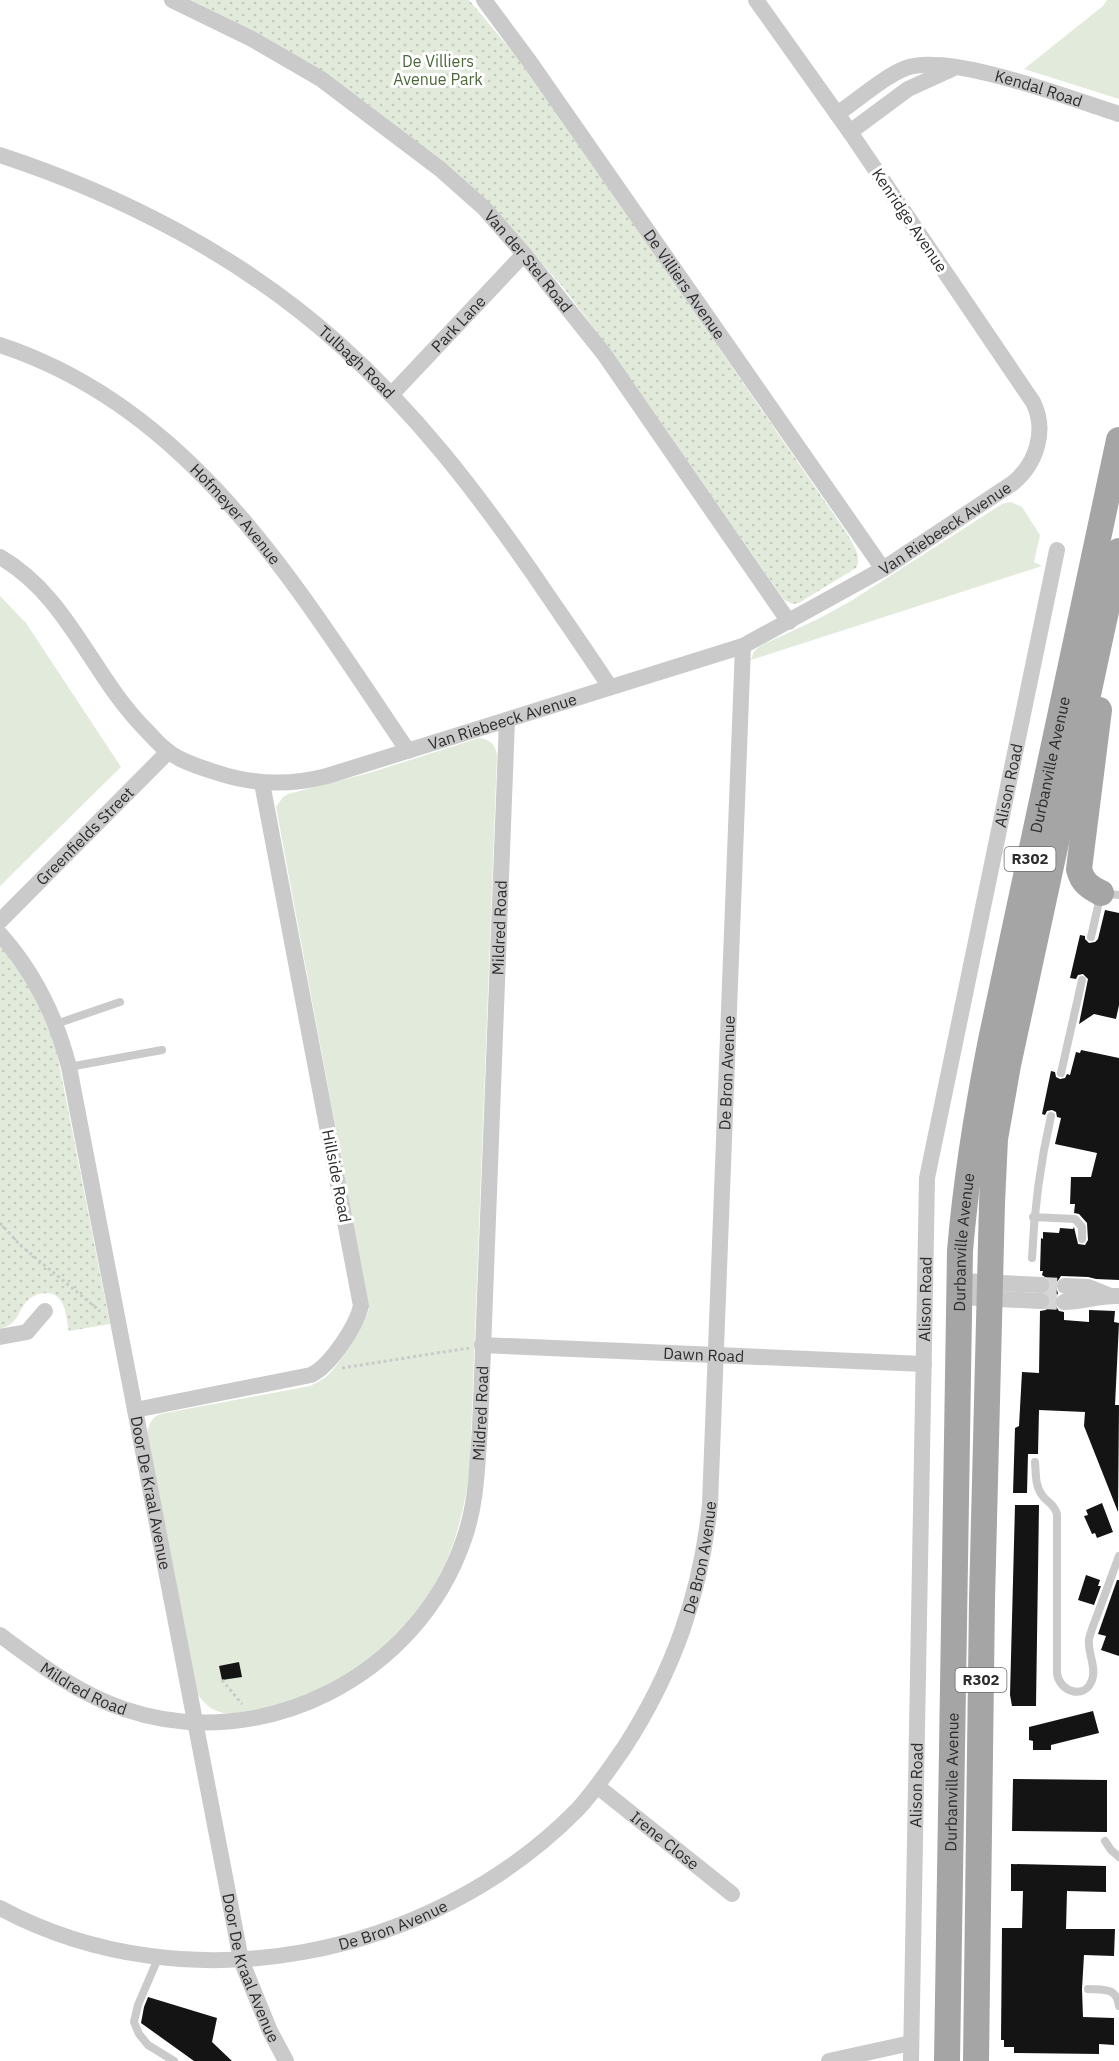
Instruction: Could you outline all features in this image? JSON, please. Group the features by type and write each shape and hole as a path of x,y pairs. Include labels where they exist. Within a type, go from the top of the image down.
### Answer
{"main road":[{"name":"Durbanville Avenue","path":"947,2061 959,1289 965,1191 972,1139 994,1028 1119,440"},
{"name":"Durbanville Avenue","path":"976,2061 982,1600 995,1139 1008,1065 1119,551"},
{"path":"1105,611 1104,667 1078,869 1088,886 1110,894"}],"street":[{"name":"Van der Stel Road","path":"172,0 252,39 330,86 440,169 484,208 604,354 789,622"},
{"name":"De Villiers Avenue","path":"484,0 537,71 883,569"},
{"name":"Kenridge Avenue","path":"756,0 850,132 1033,402 1040,422 1036,449"},
{"name":"Kendal Road","path":"837,114 896,73 925,64 974,69 1119,114"},
{"path":"850,132 908,89 956,67"},
{"name":"Tulbagh Road","path":"0,155 93,189 139,210 208,248 304,315 339,344 431,437 482,501 610,687"},
{"name":"Park Lane","path":"390,395 524,254"},
{"name":"Hofmeyer Avenue","path":"0,345 57,368 110,398 158,435 207,478 274,557 408,751"},
{"name":"Van Riebeeck Avenue","path":"0,557 32,580 50,597 112,691 138,722 168,752 219,773 262,783 312,780 743,646 883,569 1013,483 1025,471 1036,449"},
{"name":"Alison Road","path":"911,2061 927,1178 1057,550"},
{"name":"De Bron Avenue","path":"0,1908 39,1926 85,1941 159,1956 241,1960 337,1946 368,1937 429,1913 486,1882 534,1848 578,1808 597,1786 634,1732 666,1676 690,1607 702,1564 710,1504 743,646"},
{"name":"Mildred Road","path":"0,1635 45,1668 108,1704 143,1715 206,1724 276,1713 319,1699 362,1675 393,1649 416,1625 444,1585 455,1563 472,1516 479,1438 507,720"},
{"name":"Greenfields Street","path":"0,921 168,752"},
{"name":"Hillside Road","path":"262,783 361,1300 356,1321 328,1363 316,1373"},
{"name":"Door De Kraal Avenue","path":"0,934 36,981 56,1024 69,1067 241,1960 270,2031 286,2061"},
{"path":"1072,1288 1074,1302 1114,1296"},
{"path":"959,1289 1041,1293"},
{"path":"0,1337 27,1332 45,1311"},
{"name":"Dawn Road","path":"482,1346 924,1364"},
{"path":"135,1410 316,1373"},
{"name":"Irene Close","path":"597,1786 732,1894"},
{"path":"829,2061 911,2043"}],"lane":[{"path":"1091,937 1110,894"},
{"path":"1061,1073 1082,980"},
{"path":"56,1024 120,1002"},
{"path":"69,1067 162,1050"},
{"path":"1032,1258 1040,1166 1051,1116"},
{"path":"1034,1216 1075,1219 1082,1227 1082,1239"},
{"path":"1035,1461 1037,1487 1041,1495 1054,1505 1057,1514 1057,1674 1061,1685 1071,1692 1083,1690 1091,1682 1093,1671 1089,1654 1090,1637 1119,1556"},
{"path":"1105,1840 1119,1857"},
{"path":"159,1956 138,2005 135,2022 139,2034 148,2045 174,2061"},
{"path":"1088,1989 1110,1990 1117,1995 1119,2006"}],"path":[{"path":"0,1223 20,1245 118,1324"},
{"path":"316,1373 482,1346"},
{"path":"222,1680 254,1718"}],"green space":[{"name":"De Villiers Avenue Park","path":"191,0 469,0 516,56 570,132 846,532 857,554 856,568 799,603 793,604 784,600 616,358 562,286 504,220 437,158 365,102 265,37"},
{"path":"1107,0 1119,0 1119,99 1024,69 1103,6"},
{"path":"1011,502 1022,507 1040,535 1034,562 1042,566 751,660 754,651 760,646 851,601 1002,504"},
{"path":"0,596 26,623 121,767 0,886"},
{"path":"479,738 492,743 497,756 470,1463 459,1526 442,1571 421,1605 389,1642 370,1658 328,1686 306,1696 269,1707 224,1713 210,1708 197,1693 147,1433 149,1426 160,1414 310,1386 318,1382 335,1368 347,1351 364,1323 369,1308 276,807 288,794 369,773"},
{"path":"0,946 26,982 56,1048 110,1324 69,1331 62,1302 53,1294 44,1293 29,1299 15,1320 0,1329"}],"building":[{"path":"1105,910 1119,913 1119,1005 1116,1019 1094,1014 1079,1024 1088,979 1083,974 1078,975 1076,979 1070,978 1080,935 1085,936 1089,943 1098,939"},
{"path":"1081,1050 1119,1058 1119,1280 1061,1276 1055,1285 1058,1293 1054,1303 1059,1311 1064,1312 1064,1320 1089,1322 1089,1310 1115,1311 1114,1322 1119,1323 1115,1405 1119,1405 1118,1512 1084,1426 1085,1412 1039,1410 1038,1454 1028,1454 1027,1493 1013,1493 1015,1428 1019,1426 1022,1372 1039,1373 1040,1311 1046,1310 1051,1302 1047,1293 1051,1281 1042,1275 1043,1271 1040,1271 1041,1238 1043,1239 1043,1232 1059,1233 1060,1228 1073,1229 1074,1227 1078,1244 1085,1245 1088,1240 1087,1223 1079,1214 1074,1213 1075,1204 1070,1204 1071,1177 1091,1177 1097,1153 1055,1144 1061,1118 1057,1117 1056,1112 1052,1110 1047,1111 1045,1115 1042,1114 1051,1071 1055,1072 1056,1077 1060,1079 1065,1078 1067,1074 1070,1075 1076,1052 1080,1053"},
{"path":"1102,1503 1113,1532 1097,1538 1095,1533 1092,1534 1084,1516 1088,1515 1086,1510"},
{"path":"1015,1505 1039,1505 1036,1706 1012,1706 1010,1695"},
{"path":"1086,1575 1100,1580 1098,1586 1101,1586 1094,1605 1078,1600"},
{"path":"1117,1580 1119,1580 1119,1656 1101,1650 1106,1636 1098,1634"},
{"path":"239,1662 242,1677 222,1680 219,1666"},
{"path":"1093,1711 1099,1733 1051,1745 1051,1750 1033,1750 1033,1741 1029,1740 1029,1727"},
{"path":"1013,1779 1107,1780 1107,1832 1012,1831"},
{"path":"1011,1864 1106,1866 1106,1892 1067,1891 1066,1929 1115,1929 1114,1956 1084,1955 1083,2017 1114,2018 1114,2045 1099,2044 1099,2054 1014,2053 1014,2047 1004,2047 1004,2040 1001,2040 1002,1928 1022,1928 1023,1891 1011,1891"},
{"path":"148,1997 217,2018 212,2042 232,2061 194,2061 141,2023"}],"tunnel":[{"path":"1041,1285 1065,1286"},
{"path":"1041,1301 1064,1302"}]}
